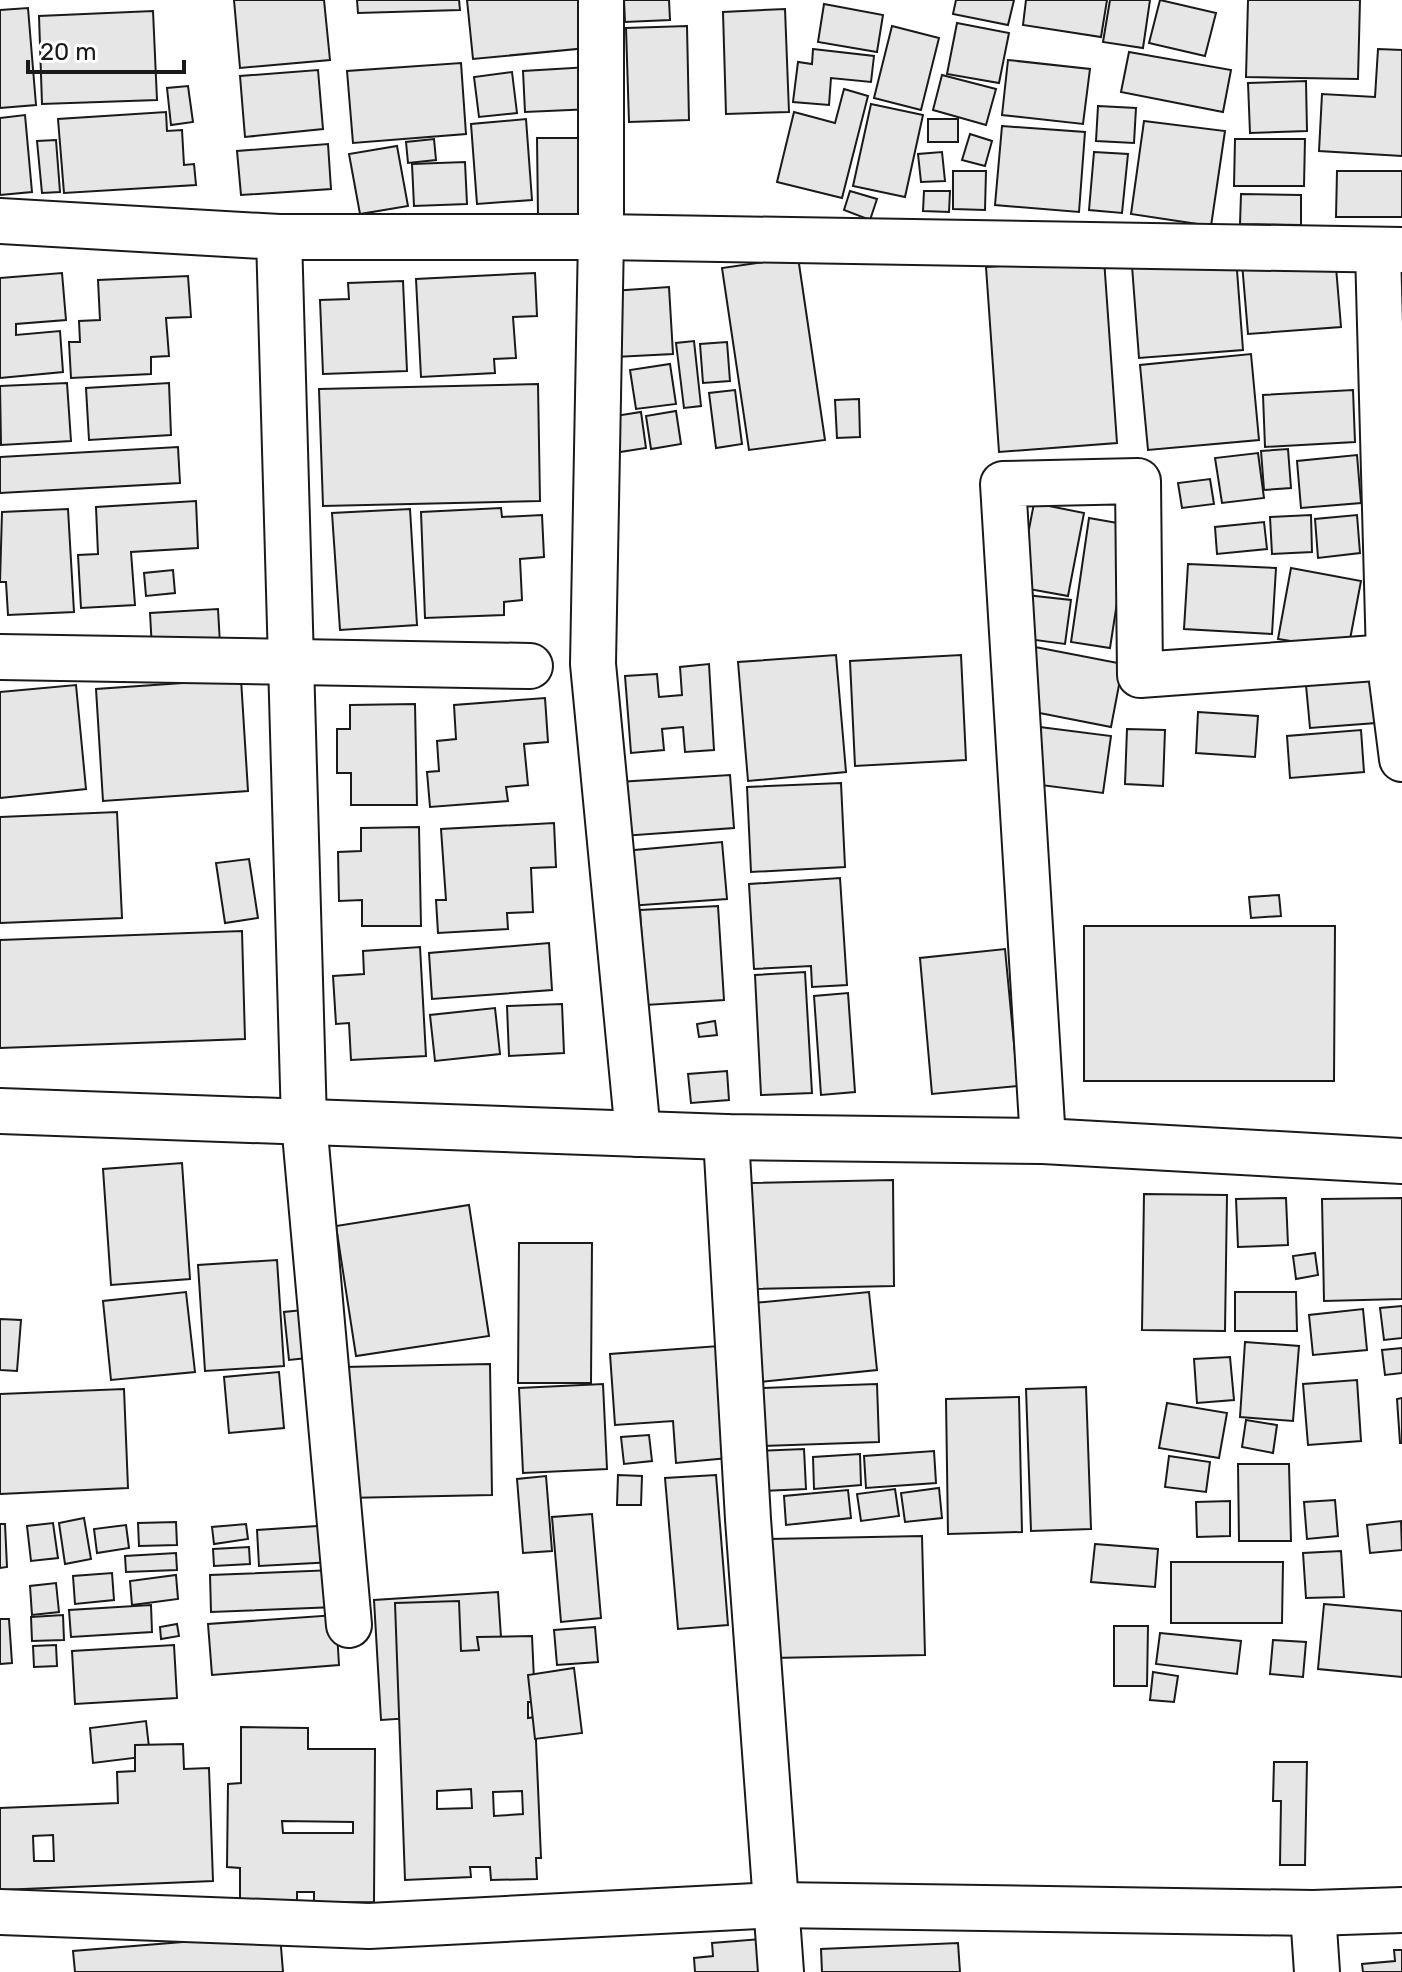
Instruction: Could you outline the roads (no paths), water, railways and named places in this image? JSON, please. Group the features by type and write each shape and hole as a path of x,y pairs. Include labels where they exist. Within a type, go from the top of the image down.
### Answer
{"street":[{"path":"601,0 601,237 593,664 638,1134"},
{"path":"0,221 279,237 601,237 1390,250 1394,528 1389,657 1402,759"},
{"path":"279,237 304,1122 349,1625"},
{"path":"1043,1141 1003,484 1138,481 1140,675 1389,657"},
{"path":"0,657 530,666"},
{"path":"0,1111 726,1137 1043,1141 1402,1161"},
{"path":"726,1137 748,1519 781,1972"},
{"path":"0,1912 369,1926 776,1905 1313,1913 1402,1910"},
{"path":"1313,1913 1317,1972"}]}
